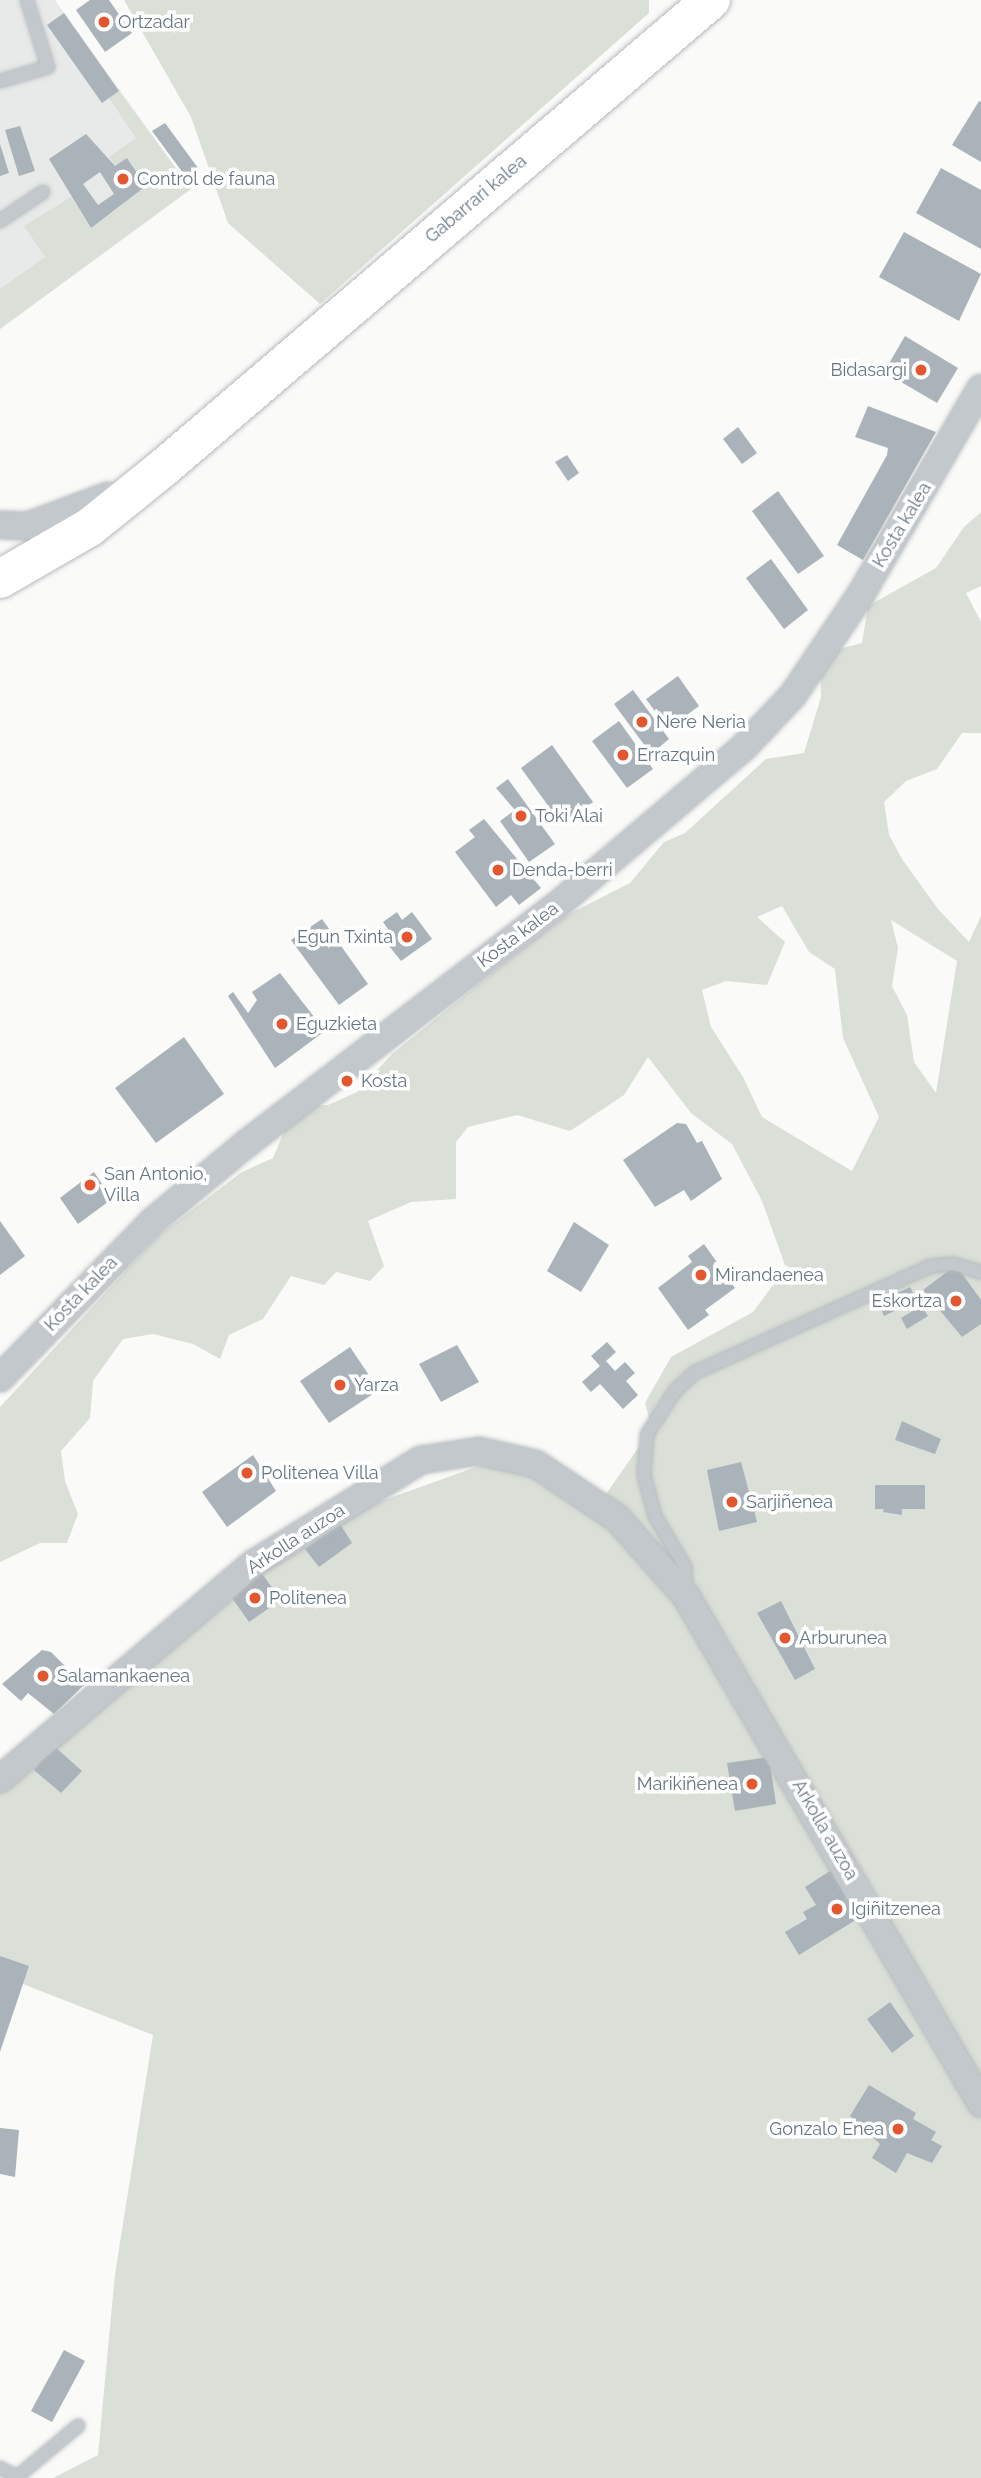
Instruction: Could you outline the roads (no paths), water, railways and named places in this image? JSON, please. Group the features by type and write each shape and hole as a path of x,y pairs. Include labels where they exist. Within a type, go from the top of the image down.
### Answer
{"main road":[{"name":"Gabarrari kalea","path":"0,579 90,527 711,0"},
{"name":"Gabarrari kalea","path":"0,558 108,496 242,397"}],"street":[{"name":"Kosta kalea","path":"0,1378 152,1222 246,1144 554,908 744,747 793,695 862,594 981,388"},
{"name":"Gabarrari kalea","path":"0,525 28,526 108,496"},
{"name":"Arkolla auzoa","path":"0,1779 253,1564 421,1460 479,1451 536,1464 617,1518 686,1596 981,2103"}],"lane":[{"path":"0,81 48,67 27,0"},
{"path":"0,221 43,192"},
{"name":"Arkolla auzoa","path":"686,1596 685,1567 655,1517 644,1475 647,1434 675,1391 694,1373 930,1266 954,1264 981,1272"},
{"path":"0,2469 17,2477 78,2426"}],"place":[{"name":"Ortzadar","path":"104,22"},
{"name":"Control de fauna","path":"123,179"},
{"name":"Bidasargi","path":"921,370"},
{"name":"Nere Neria","path":"642,722"},
{"name":"Errazquin","path":"623,755"},
{"name":"Toki Alai","path":"521,816"},
{"name":"Denda-berri","path":"498,870"},
{"name":"Egun Txinta","path":"407,937"},
{"name":"Eguzkieta","path":"282,1024"},
{"name":"Kosta","path":"347,1081"},
{"name":"San Antonio, Villa","path":"90,1185"},
{"name":"Mirandaenea","path":"701,1275"},
{"name":"Eskortza","path":"956,1301"},
{"name":"Yarza","path":"340,1385"},
{"name":"Politenea Villa","path":"247,1473"},
{"name":"Sarjiñenea","path":"732,1502"},
{"name":"Politenea","path":"255,1598"},
{"name":"Arburunea","path":"785,1638"},
{"name":"Salamankaenea","path":"43,1676"},
{"name":"Marikiñenea","path":"752,1784"},
{"name":"Igiñitzenea","path":"837,1909"},
{"name":"Gonzalo Enea","path":"898,2129"}]}
